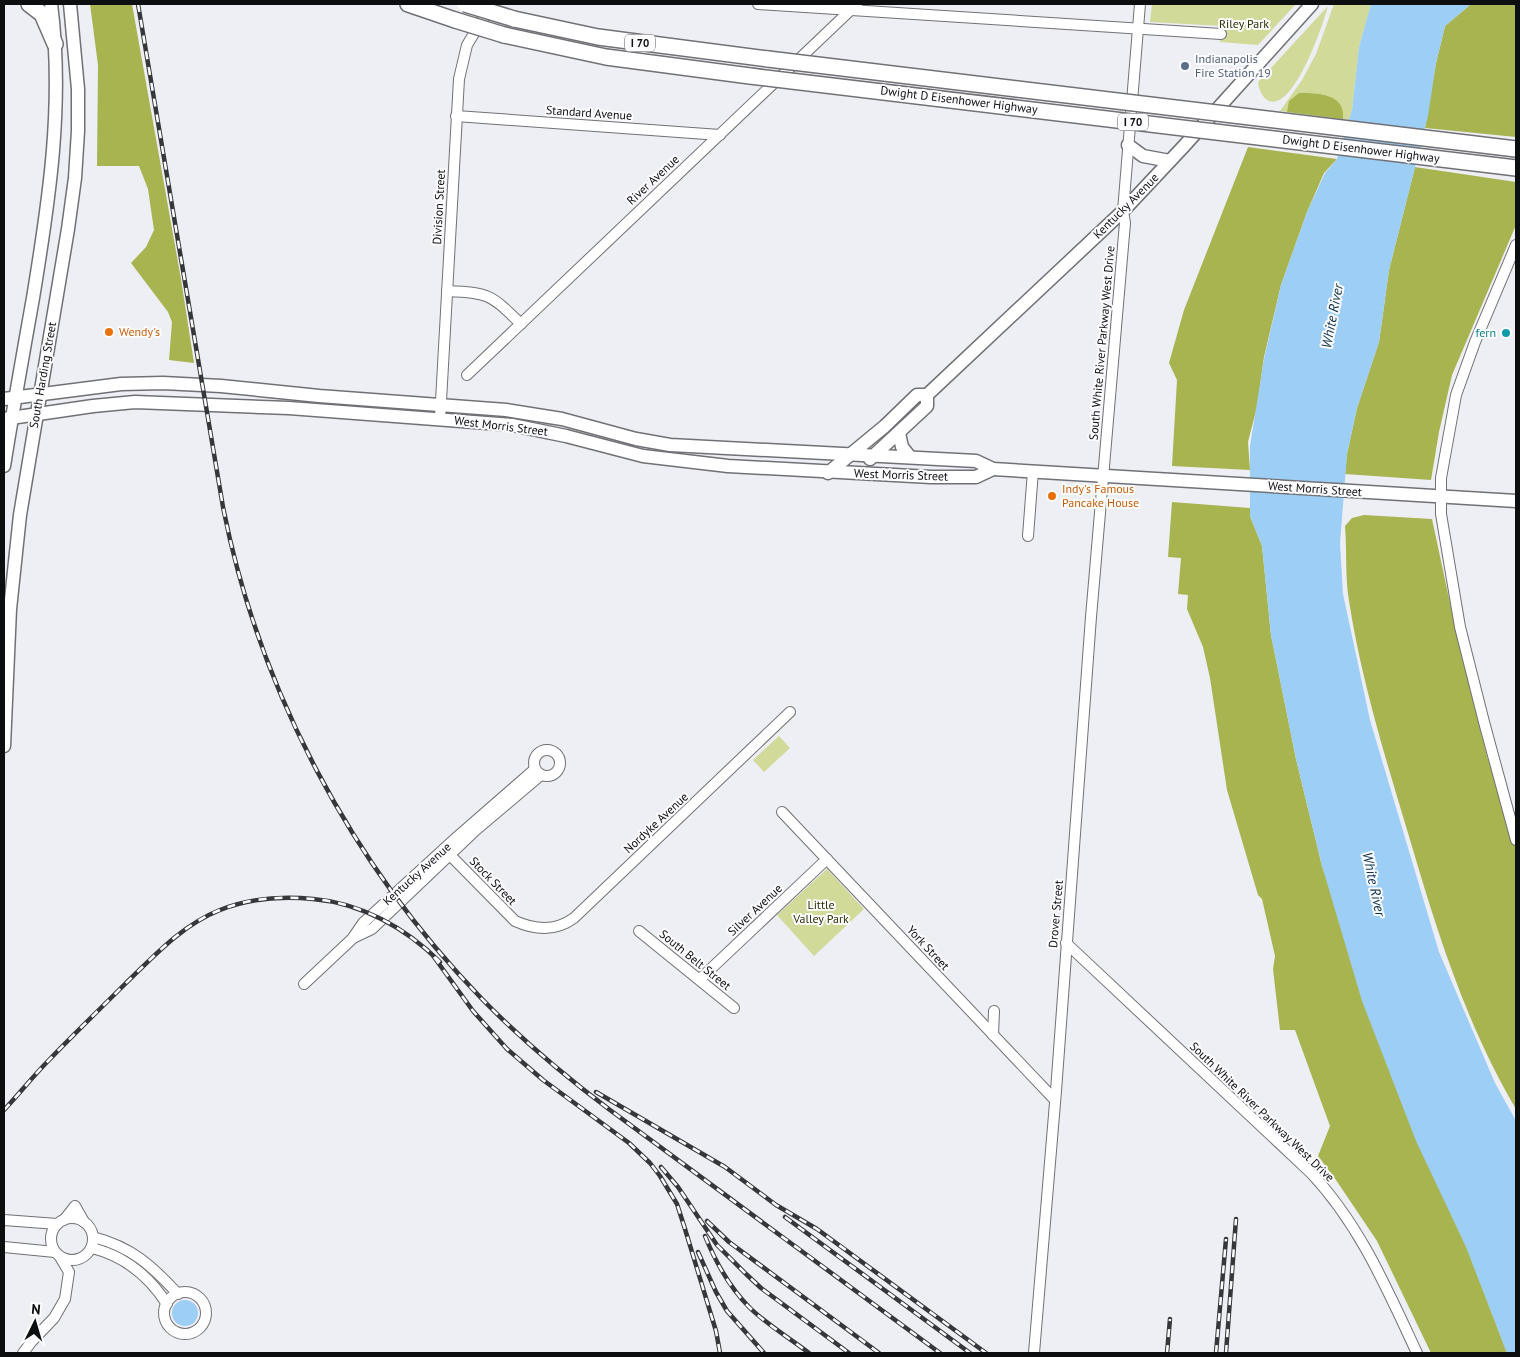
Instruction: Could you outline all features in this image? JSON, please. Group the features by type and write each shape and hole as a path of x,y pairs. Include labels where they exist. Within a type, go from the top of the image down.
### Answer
{"highway":[{"path":"29,4 42,14 55,44"},
{"name":"Dwight D Eisenhower Highway","path":"408,4 504,35 606,56 750,76 1516,168"},
{"name":"Dwight D Eisenhower Highway","path":"465,4 514,19 598,38 1516,148"}],"main road":[{"name":"South Harding Street","path":"4,466 9,398 44,232 52,175 55,117 55,44 51,4"},
{"name":"South Harding Street","path":"4,746 8,639 8,571 37,415 76,170 78,89 70,4"},
{"name":"Kentucky Avenue","path":"853,474 927,406 927,396 1123,211 1312,4"},
{"path":"1128,145 1143,156 1170,161"},
{"name":"West Morris Street","path":"9,398 122,384 163,383 516,411 556,418 649,442 976,461 993,468 1033,471 1516,501"},
{"name":"Kentucky Avenue","path":"828,473 885,426 916,395 927,396"},
{"name":"West Morris Street","path":"7,418 108,404 163,402 289,408 493,423 530,428 643,456 680,462 828,473 931,477 976,477 993,468"},
{"path":"530,428 549,424 590,434 600,429"},
{"path":"899,433 902,447 910,457"},
{"path":"611,448 625,443 673,451 689,450 695,446"}],"street":[{"name":"Division Street","path":"440,419 459,79 464,55 473,34 492,4"},
{"path":"758,4 854,7 1221,34"},
{"name":"South White River Parkway West Drive","path":"1104,476 1125,223 1123,211 1140,4"},
{"name":"River Avenue","path":"467,375 854,7"},
{"name":"Standard Avenue","path":"456,116 720,134"},
{"path":"1516,245 1475,342 1456,395 1442,478 1435,496 1442,524 1460,627 1516,840"},
{"path":"447,291 475,292 487,295 500,303 521,324"},
{"path":"1028,536 1033,471"},
{"name":"Drover Street","path":"1034,1353 1091,617 1104,476"},
{"name":"Nordyke Avenue","path":"527,926 548,928 562,925 574,918 790,712"},
{"name":"Kentucky Avenue","path":"304,984 352,939 363,923 538,772"},
{"name":"York Street","path":"782,812 1055,1100"},
{"name":"Stock Street","path":"447,852 508,915 515,921 527,926"},
{"name":"Silver Avenue","path":"700,979 827,859"},
{"name":"South Belt Street","path":"639,931 734,1008"},
{"name":"South White River Parkway West Drive","path":"1066,943 1319,1182 1345,1214 1370,1253 1417,1353"},
{"path":"993,1035 994,1011"},
{"path":"4,1220 60,1222 74,1218 84,1222 91,1229 93,1237 92,1248 69,1272 67,1292 58,1313 23,1353"},
{"path":"60,1222 51,1237 51,1243 69,1272"},
{"path":"93,1237 113,1243 135,1254 156,1270 178,1294"},
{"path":"4,1248 58,1255 70,1260 80,1259"},
{"path":"92,1248 113,1255 134,1268 154,1286 167,1304"},
{"path":"178,1294 192,1294 203,1302 206,1315 200,1328 189,1334 175,1331 166,1320 167,1304 178,1294"}],"green space":[{"path":"90,4 132,4 194,363 169,360 172,322 168,312 131,263 146,247 154,230 148,189 139,166 97,166 98,65"},
{"name":"Riley Park","path":"1152,4 1296,4 1258,45 1220,42 1222,26 1150,22"},
{"path":"1334,4 1371,4 1359,47 1352,110 1349,120 1280,111 1302,80 1316,54"},
{"path":"1471,4 1516,4 1516,137 1425,128 1436,63 1445,26"},
{"path":"1328,6 1314,47 1288,93 1279,100 1269,101 1264,98 1258,82"},
{"path":"1299,93 1310,93 1333,98 1341,106 1343,119 1287,112 1289,101"},
{"path":"1248,147 1337,159 1324,173 1307,212 1281,285 1264,357 1257,407 1248,442 1250,470 1172,466 1177,380 1169,363 1184,310"},
{"path":"1415,167 1516,182 1516,225 1452,375 1439,432 1431,480 1345,474 1347,454 1357,408 1379,342 1389,270"},
{"path":"1172,502 1250,508 1250,516 1262,546 1271,635 1296,759 1322,866 1507,1353 1431,1353 1377,1241 1318,1156 1330,1126 1295,1030 1280,1030 1273,969 1275,956 1262,899 1258,895 1227,790 1210,678 1203,647 1187,609 1188,595 1178,594 1181,558 1168,557"},
{"path":"1364,515 1432,519 1456,631 1487,756 1516,848 1516,1109 1468,1013 1443,946 1393,783 1368,693 1349,601 1345,526 1352,518"},
{"path":"779,736 790,748 764,772 753,760"},
{"name":"Little Valley Park","path":"827,869 864,909 814,956 777,915"}],"water":[{"name":"White River","path":"1371,4 1471,4 1445,26 1436,63 1428,116 1389,270 1379,342 1357,408 1347,454 1340,543 1343,594 1370,720 1439,952 1495,1083 1516,1121 1516,1353 1507,1353 1466,1247 1416,1141 1362,1001 1322,866 1296,759 1271,635 1262,546 1250,516 1250,446 1264,359 1281,285 1307,212 1325,173 1337,159 1352,110 1359,47"},
{"path":"185,1300 194,1304 198,1313 194,1322 185,1326 176,1322 172,1313 176,1304"}],"railway":[{"path":"138,4 223,507 239,575 260,642 286,708 317,771 352,833 392,891 435,947 482,999 528,1043 610,1110 940,1353"},
{"path":"4,1110 38,1071 158,952 193,924 206,916 231,906 266,899 289,898 331,901 382,919 413,938 440,962"},
{"path":"434,957 473,1011 507,1049 543,1080 629,1143 650,1163 660,1176 677,1204 716,1331 720,1353"},
{"path":"596,1092 725,1167 776,1205 817,1229 986,1353"},
{"path":"661,1167 678,1187 717,1245 746,1274 761,1288 849,1353"},
{"path":"785,1217 970,1353"},
{"path":"1226,1353 1236,1219"},
{"path":"707,1221 729,1242 879,1353"},
{"path":"705,1236 724,1275 750,1308 763,1320 809,1353"},
{"path":"1216,1353 1226,1239"},
{"path":"698,1252 727,1311 764,1353"},
{"path":"1167,1353 1170,1319"}],"place":[{"name":"Indianapolis Fire Station 19","path":"1185,66"},
{"name":"Wendy's","path":"109,332"},
{"name":"fern","path":"1506,333"},
{"name":"Indy's Famous Pancake House","path":"1052,496"}]}
